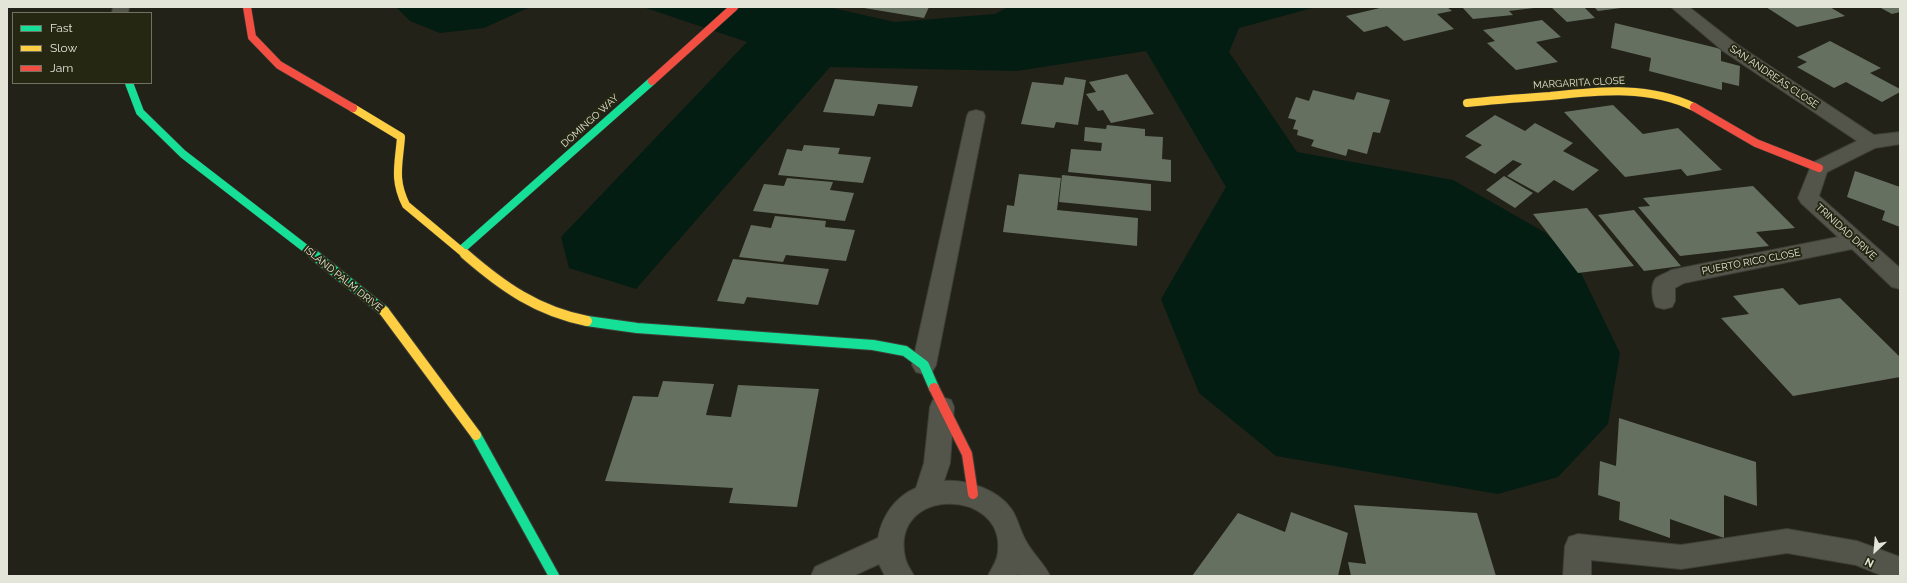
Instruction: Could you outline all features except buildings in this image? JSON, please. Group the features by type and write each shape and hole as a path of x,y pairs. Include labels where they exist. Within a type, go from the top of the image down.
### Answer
{"street":[{"path":"247,7 252,37 279,65 401,137 396,165 397,187 407,206 509,290 538,308 569,319 637,328 873,345 905,351 924,365 942,408 967,454 973,494"},
{"name":"DOMINGO WAY","path":"461,250 734,7"},
{"name":"SAN ANDREAS CLOSE","path":"1679,7 1729,47 1871,142"},
{"name":"ISLAND PALM DRIVE","path":"129,84 140,112 183,154 270,220 381,308 474,431 554,576"},
{"name":"MARGARITA CLOSE","path":"1466,103 1622,90 1657,94 1682,100 1756,143 1819,168"},
{"path":"924,365 976,116"},
{"path":"1819,168 1871,142 1900,138"},
{"name":"TRINIDAD DRIVE","path":"1819,168 1808,198 1900,281"},
{"name":"PUERTO RICO CLOSE","path":"1664,301 1664,284 1679,276 1856,241"},
{"path":"927,495 937,463 942,408"},
{"path":"900,576 894,567 889,546 894,524 907,507 927,495 950,491 973,494 994,506 1008,523 1013,545 1009,566 1002,576"},
{"path":"1576,576 1578,546 1681,557 1787,541 1857,553 1900,570"},
{"path":"1013,545 1036,576"},
{"path":"824,576 889,546"}],"shaded area":[{"path":"396,7 530,7 484,28 440,33 410,21"},
{"path":"643,7 828,7 895,22 995,14 1008,7 1316,7 1239,28 1229,52 1297,152 1453,180 1546,233 1579,269 1620,353 1608,424 1558,477 1498,494 1276,456 1199,393 1161,299 1226,187 1146,51 1017,71 830,67 636,289 569,268 561,237 747,42"}],"traffic: fast":[{"path":"461,250 652,81"},
{"path":"129,84 140,112 183,154 270,220 384,311"},
{"path":"587,321 637,328 873,345 905,351 924,365 934,388"},
{"path":"476,435 554,576"}],"traffic: slow":[{"path":"1467,103 1593,92 1628,91 1662,95 1679,100 1694,107"},
{"path":"353,108 401,137 397,178 401,195 409,209 508,289 545,310 566,317 587,321"},
{"path":"384,311 476,435"}],"traffic: jam":[{"path":"247,7 252,37 279,65 353,108"},
{"path":"652,81 734,7"},
{"path":"1694,107 1756,143 1819,168"},
{"path":"934,388 967,454 973,494"}]}
